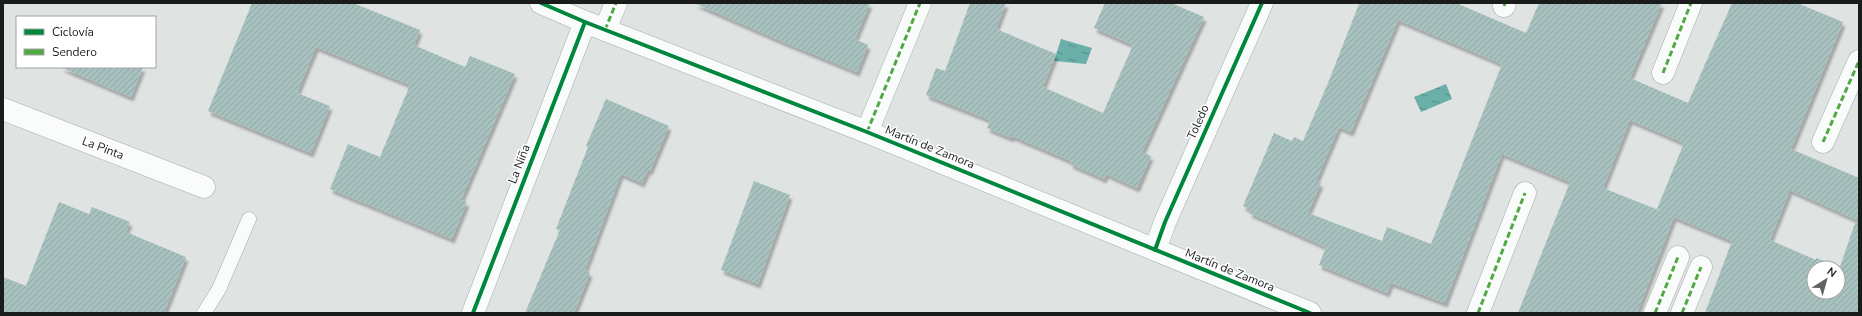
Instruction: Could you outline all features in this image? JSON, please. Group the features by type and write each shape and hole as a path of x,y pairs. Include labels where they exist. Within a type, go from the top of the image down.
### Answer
{"street":[{"name":"Martín de Zamora","path":"541,3 604,30 867,132 1310,313"},
{"path":"604,30 616,3"},
{"path":"867,132 920,3"},
{"name":"Toledo","path":"1155,250 1165,222 1262,3"},
{"path":"1663,73 1691,3"},
{"name":"La Niña","path":"473,313 584,22"},
{"path":"1823,142 1859,61"},
{"name":"La Pinta","path":"3,109 204,187"},
{"path":"1478,313 1525,193"},
{"path":"1655,313 1678,257"},
{"path":"1682,313 1701,267"}],"lane":[{"path":"204,313 219,289 249,219"}],"water":[{"path":"1061,39 1092,48 1086,64 1054,61"},
{"path":"1446,84 1452,99 1421,112 1414,97"}],"building":[{"path":"252,3 353,3 420,30 414,45 465,67 470,56 515,74 461,200 467,202 452,239 330,189 348,144 380,157 410,85 316,47 297,93 330,106 311,153 208,111"},
{"path":"694,3 870,3 855,39 868,45 857,72"},
{"path":"970,3 1006,3 996,29 1056,54 1043,87 1103,113 1133,45 1094,28 1105,3 1171,3 1204,17 1142,152 1151,156 1137,188 1106,174 1104,179 1070,164 1071,161 1012,136 1011,138 987,128 990,120 926,95 936,68 945,71"},
{"path":"1358,3 1456,3 1526,33 1539,3 1662,3 1630,78 1688,103 1732,3 1797,3 1843,22 1791,149 1859,178 1859,221 1790,190 1770,240 1816,260 1806,260 1806,300 1846,300 1846,260 1842,260 1855,223 1859,223 1859,313 1705,313 1732,241 1674,217 1637,313 1518,313 1570,182 1502,154 1445,303 1391,283 1387,293 1319,265 1326,247 1249,213 1251,210 1243,206 1274,133 1292,141 1294,137 1303,141 1359,4","holes":["1398,20 1502,64 1431,244 1387,227 1382,241 1308,213 1321,183 1316,181 1339,127 1351,132","1630,120 1684,143 1657,209 1666,213 1603,188"]},
{"path":"62,68 143,68 131,97"},
{"path":"606,99 669,126 650,171 648,170 642,183 621,174 585,270 590,273 574,313 525,313 560,230 556,229 588,147 586,146"},
{"path":"754,181 790,195 758,284 721,270"},
{"path":"59,202 89,214 92,207 130,222 126,232 186,257 164,313 3,313 3,277 26,286"}],"marked path":[{"path":"605,30 616,3"},
{"path":"867,132 920,3"},
{"path":"1663,73 1691,3"},
{"path":"1823,142 1859,61"},
{"path":"1478,313 1525,193"},
{"path":"1655,313 1678,257"},
{"path":"1682,313 1701,267"}],"cycle path":[{"path":"541,3 585,22 867,132 1310,313"},
{"path":"1155,250 1165,222 1262,3"},
{"path":"473,313 585,22"}]}
